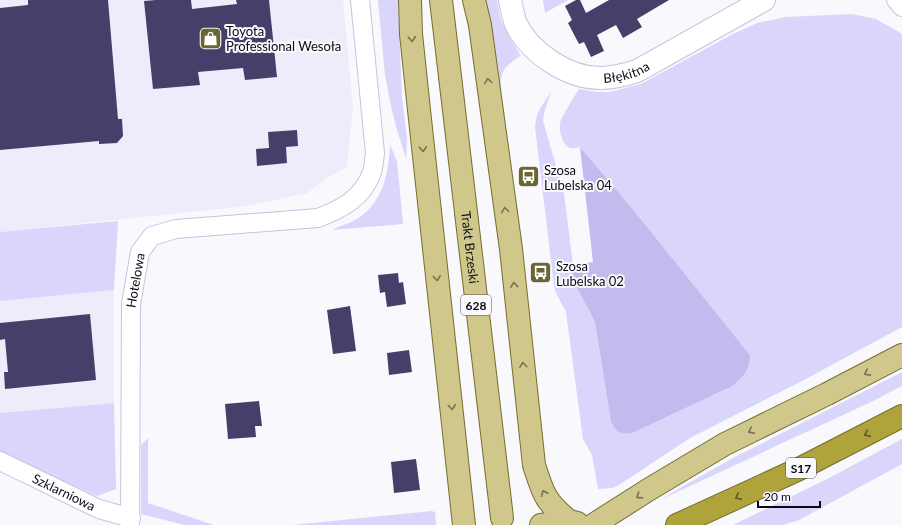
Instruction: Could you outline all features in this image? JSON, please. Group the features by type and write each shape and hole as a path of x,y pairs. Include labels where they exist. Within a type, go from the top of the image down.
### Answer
{"highway":[{"name":"S17","path":"677,525 797,470 902,416"}],"main road":[{"path":"410,0 411,34 418,103 464,525"},
{"name":"Trakt Brzeski","path":"441,0 502,518"},
{"path":"474,0 480,25 511,249 534,465 544,495 555,510 576,523"},
{"path":"593,525 725,444 902,355"},
{"path":"541,525 576,523"}],"street":[{"name":"Hotelowa","path":"130,521 131,304 140,252 152,236 176,229 318,218 334,212 348,204 362,190 372,172 375,153 360,0"},
{"name":"Błękitna","path":"510,0 516,23 526,39 539,52 554,64 568,71 599,78 622,76 637,71 764,0"},
{"path":"896,0 902,7"},
{"name":"Szklarniowa","path":"0,461 99,509 130,521"}],"shaded area":[{"path":"0,0 343,0 353,108 347,167 329,177 307,193 247,206 0,232"},
{"path":"378,0 398,0 402,97 407,138 406,158 397,130 385,75"},
{"path":"476,0 497,0 501,20 521,56 514,60 504,70 502,76 501,104 505,139"},
{"path":"543,0 568,0 545,13"},
{"path":"852,14 876,19 902,34 902,327 804,380 690,438 619,485 612,488 598,489 592,455 583,439 566,312 554,286 535,127 540,108 551,92 543,121 564,193 573,265 573,280 595,322 611,422 750,355 631,207 580,147 571,148 566,145 562,138 560,123 567,108 579,89 596,92 610,92 641,84 733,34 757,23 786,17"},
{"path":"390,145 397,161 403,224 332,230 364,214 372,206 378,197 386,178"},
{"path":"580,147 631,207 750,355 745,373 732,386 632,433 624,434 619,432 611,422 595,322 573,280 573,265 593,262"},
{"path":"118,221 114,290 0,301 0,232"},
{"path":"114,290 114,403 0,413 0,301"},
{"path":"902,372 902,386 871,402 662,499 733,458"},
{"path":"114,403 116,489 97,496 0,453 0,413"},
{"path":"148,438 148,503 214,525 185,525 141,514 141,445"},
{"path":"902,439 902,464 799,520 783,525 733,525 827,479"},
{"path":"432,511 435,512 436,525 292,525"}],"building":[{"path":"28,0 108,0 118,119 122,119 123,136 117,143 99,144 99,141 0,150 0,8 28,5"},
{"name":"Toyota Professional Wesoła","path":"191,0 192,9 237,4 236,0 269,0 277,77 245,80 243,68 198,72 200,85 153,89 144,1"},
{"path":"576,0 580,0 586,13 609,0 669,0 637,19 642,27 623,38 616,25 597,35 604,51 591,57 584,42 579,44 568,23 572,20 565,6"},
{"path":"297,130 298,146 286,147 287,163 257,166 256,149 269,148 268,132"},
{"path":"398,273 399,283 403,282 406,304 387,307 385,292 380,293 378,275"},
{"path":"350,306 356,351 333,354 327,310"},
{"path":"90,314 96,380 5,389 4,372 8,372 5,339 0,340 0,323"},
{"path":"409,350 412,372 389,375 387,353"},
{"path":"259,401 262,426 255,426 256,437 228,439 225,404"},
{"path":"416,459 420,490 394,493 391,462"}],"place":[{"name":"Toyota Professional Wesoła","path":"211,38"},
{"name":"Szosa Lubelska 04","path":"529,177"},
{"name":"Szosa Lubelska 02","path":"540,273"}]}
